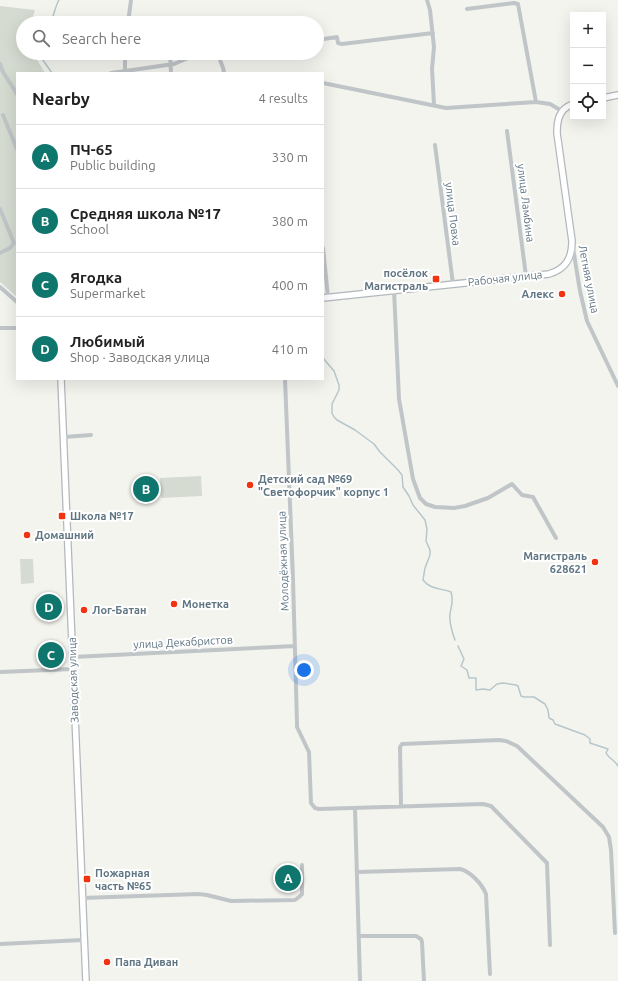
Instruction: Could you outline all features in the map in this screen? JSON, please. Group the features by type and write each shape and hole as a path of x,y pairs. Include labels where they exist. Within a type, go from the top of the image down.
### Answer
{"street":[{"path":"129,16 132,0"},
{"path":"427,0 430,10 434,47 432,69 434,105"},
{"path":"467,9 514,3 518,4 536,102"},
{"path":"324,39 337,37 338,43 342,44 433,33"},
{"path":"124,60 123,72 170,65 186,60"},
{"path":"170,60 171,72"},
{"path":"219,60 224,72"},
{"path":"0,64 3,72 16,92"},
{"path":"324,83 336,87 446,108 536,102 550,104 562,111 570,105"},
{"path":"606,98 618,96"},
{"name":"Рабочая улица","path":"325,297 549,274 564,267 570,257 572,242 557,133 558,117 562,111"},
{"path":"3,115 16,148"},
{"name":"улица Ламбина","path":"507,131 526,276"},
{"name":"улица Повха","path":"435,145 453,284"},
{"path":"0,209 14,243 10,248 0,253"},
{"name":"Летняя улица","path":"572,242 577,276 588,321 618,386"},
{"path":"324,272 325,297"},
{"path":"0,287 16,301"},
{"path":"394,290 399,399 414,479 420,498 426,504 435,508 454,508 488,498 512,484 522,495 533,497 556,538"},
{"path":"0,328 16,328"},
{"name":"Заводская улица","path":"61,380 83,940 86,981"},
{"name":"Молодёжная улица","path":"285,380 297,727 309,752 311,803 315,808 319,809 355,808"},
{"path":"64,437 91,435"},
{"name":"улица Декабристов","path":"73,657 295,646"},
{"path":"0,672 73,669"},
{"path":"401,806 400,747 402,744 499,740 506,741 517,746 603,827 609,837 615,933"},
{"path":"360,981 355,808 483,804 491,806 547,863 550,945"},
{"path":"82,898 198,894 231,901 295,900 302,894 302,865"},
{"path":"357,872 460,869 468,872 483,888 486,894 490,974"},
{"path":"358,936 419,937 422,942 424,981"},
{"path":"0,944 83,940"}],"shaded area":[{"path":"0,6 35,10 33,16 16,16 16,60 37,60 44,72 16,72 16,296 0,282"},
{"path":"201,476 202,496 161,498 160,478"},
{"path":"20,559 33,559 34,583 21,584"}],"waterway":[{"path":"53,16 59,0"},
{"path":"43,60 51,72"},
{"path":"324,359 334,371 339,385 339,390 332,404 332,413 334,417 374,444 398,470 402,475 403,487 413,505 425,520 427,529 426,541 430,550 430,555 425,568 423,580 429,586 451,592 452,601 450,621 455,640"},
{"path":"458,646 464,659 461,666 467,670 469,678 476,678 476,690 490,690 497,684 503,683 518,686 521,696 534,697 545,704 548,710 549,718 553,720 555,724 585,735 590,739 590,743 608,749 606,753 618,766"}],"place":[{"name":"посёлок Магистраль","path":"436,279"},
{"name":"Алекс","path":"562,294"},
{"name":"Детский сад №69 \"Светофорчик\" корпус 1","path":"250,485"},
{"name":"Средняя школа №17","path":"146,489"},
{"name":"Школа №17","path":"62,516"},
{"name":"Домашний","path":"27,535"},
{"name":"Магистраль 628621","path":"595,562"},
{"name":"Монетка","path":"174,604"},
{"name":"Любимый","path":"49,607"},
{"name":"Лог-Батан","path":"84,610"},
{"name":"Ягодка","path":"51,655"},
{"name":"ПЧ-65","path":"288,878"},
{"name":"Пожарная часть №65","path":"87,879"},
{"name":"Папа Диван","path":"107,962"}]}
